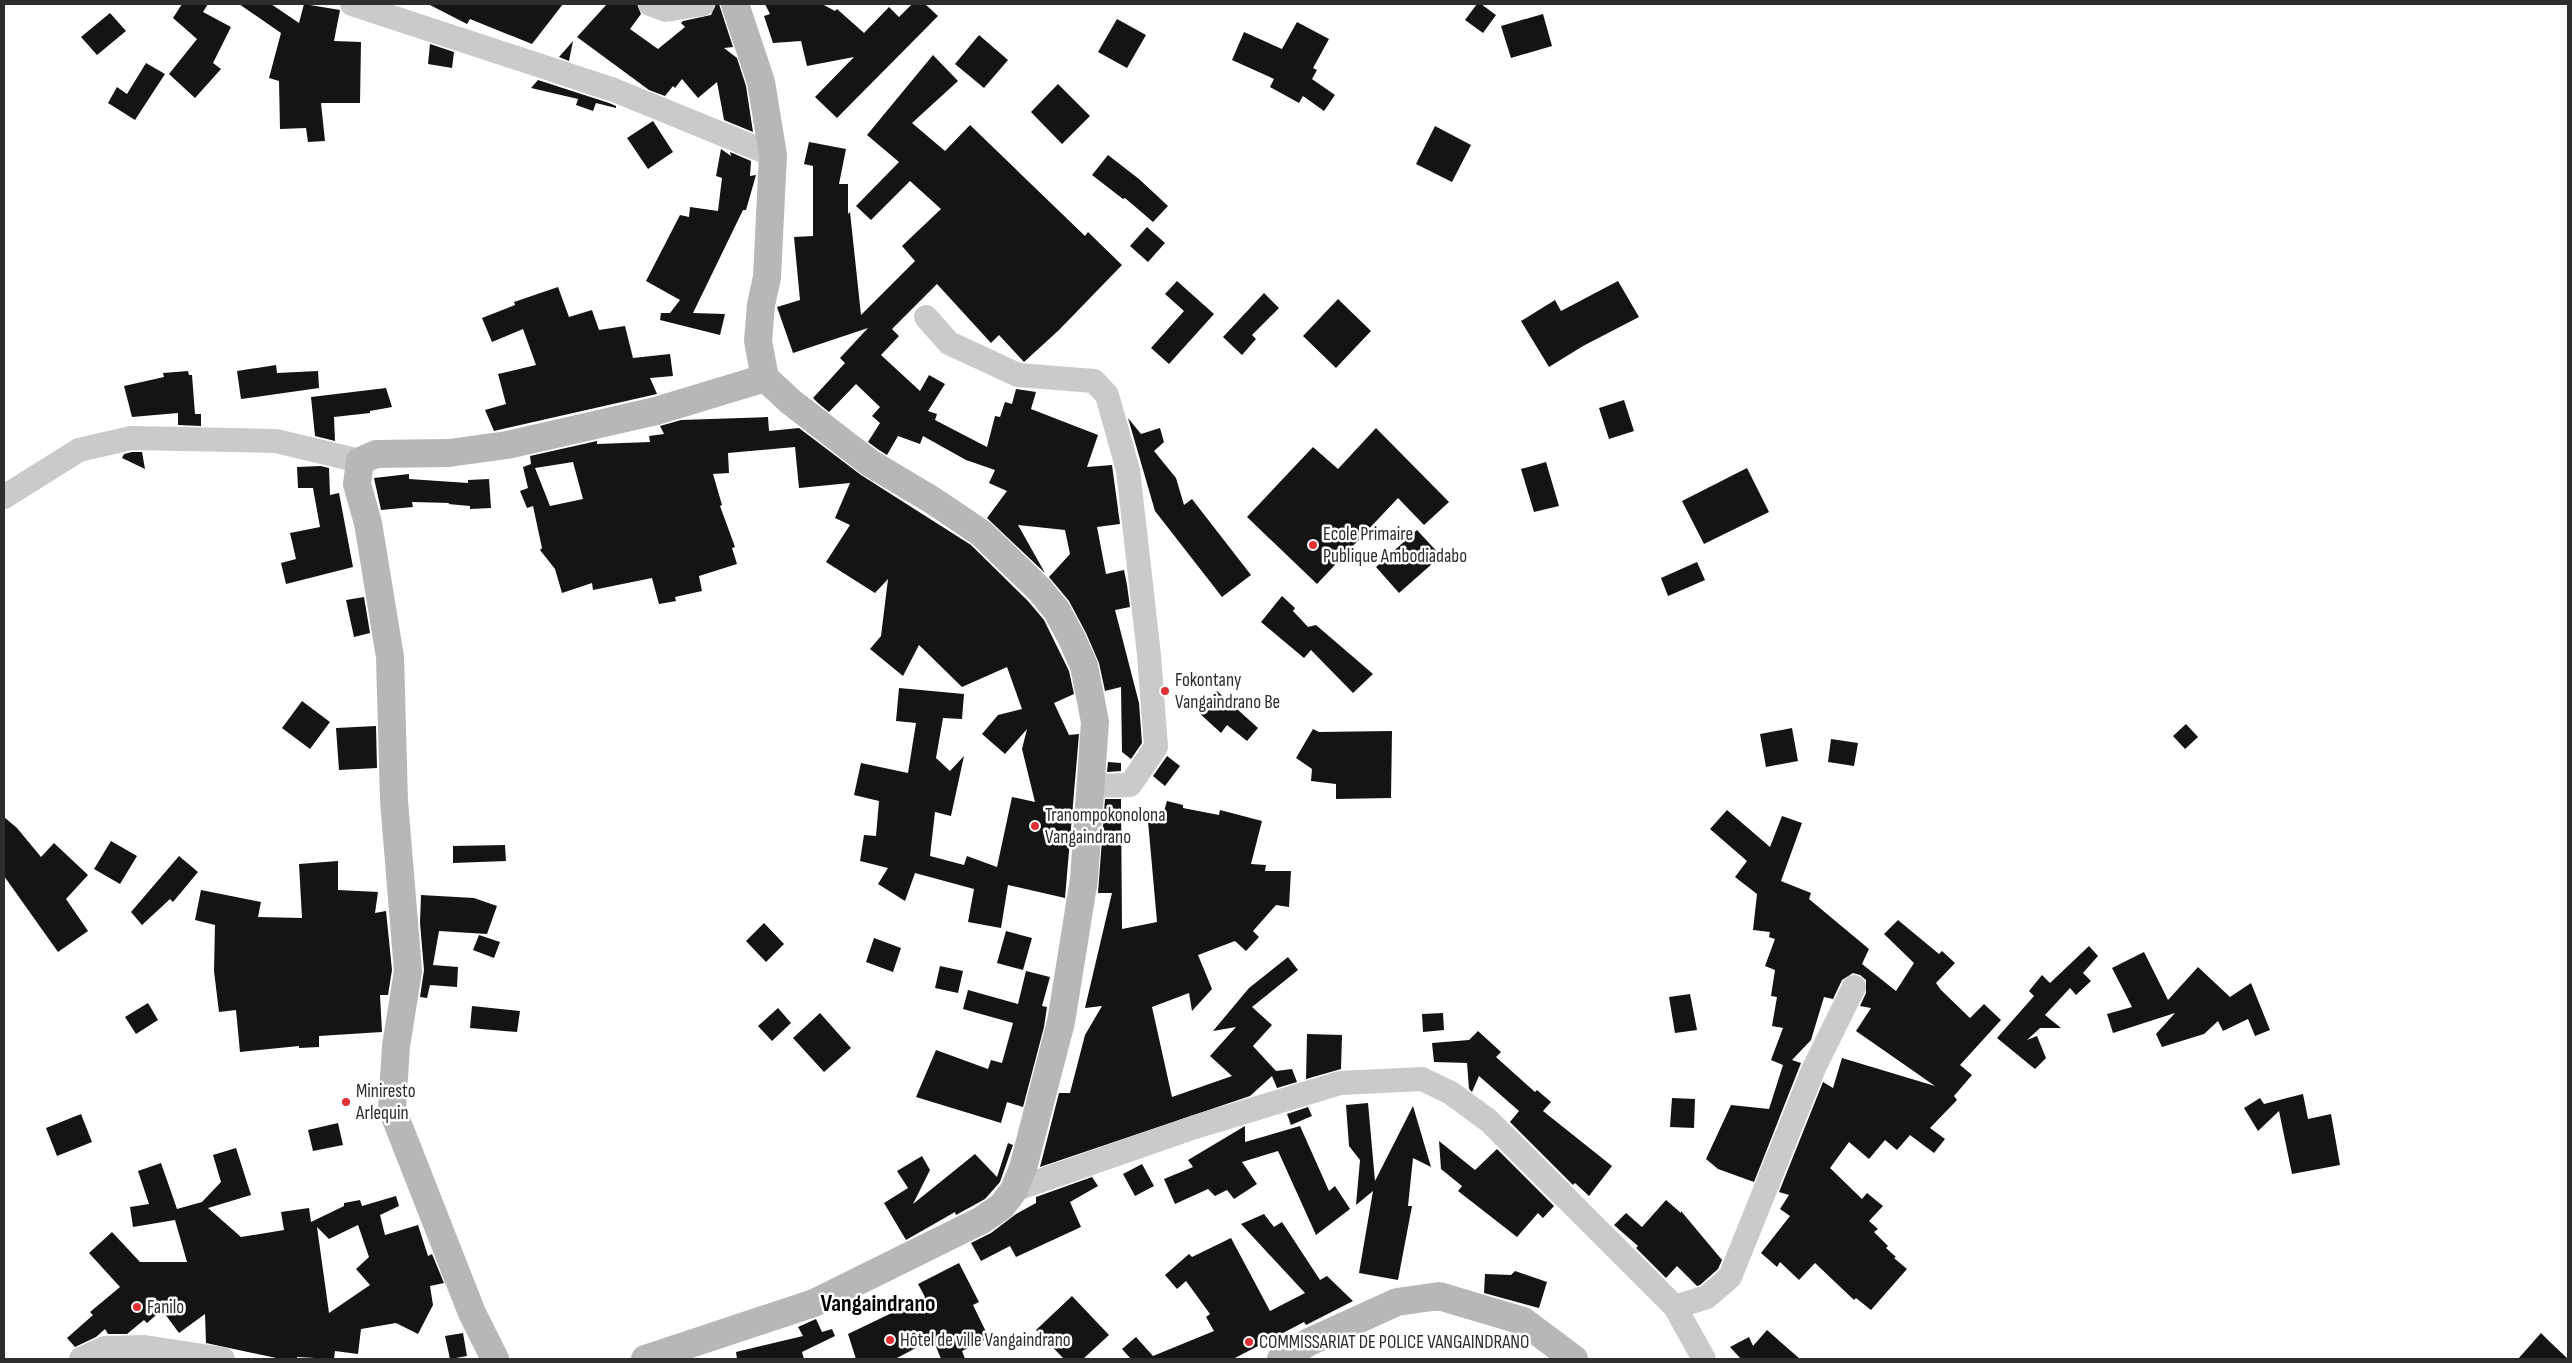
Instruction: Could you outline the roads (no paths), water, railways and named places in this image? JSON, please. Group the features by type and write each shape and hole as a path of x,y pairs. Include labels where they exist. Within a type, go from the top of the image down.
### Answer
{"main road":[{"path":"657,1357 814,1303 982,1220 1002,1206 1014,1190 1030,1146 1060,1022 1084,879 1091,786 1094,715 1084,666 1057,611 1040,590 981,533 932,500 870,463 791,402 765,378 758,341 767,277 774,155 761,82 735,4"},
{"path":"495,1359 472,1313 392,1109 396,1046 408,971 394,801 390,657 368,523 357,484 360,461 376,454 449,453 507,445 656,411 765,378"},
{"path":"1281,1359 1309,1342 1397,1302 1439,1296 1523,1321 1574,1359"}],"street":[{"path":"352,4 614,90 774,155"},
{"path":"650,4 666,10 703,4"},
{"path":"926,317 949,343 1018,375 1094,381 1107,395 1128,470 1149,655 1156,747 1130,784 1091,786"},
{"path":"4,497 79,450 131,438 276,441 360,461"},
{"path":"1675,1307 1707,1297 1730,1277 1814,1068 1854,987"},
{"path":"1014,1190 1195,1127 1340,1083 1422,1079 1452,1093 1489,1121 1675,1307 1704,1359"},
{"path":"81,1359 105,1348 145,1347 223,1359"}],"place":[{"name":"Ecole Primaire Publique Ambodiadabo","path":"1313,545"},
{"name":"Fokontany Vangaindrano Be","path":"1165,691"},
{"name":"Tranompokonolona Vangaindrano","path":"1035,826"},
{"name":"Miniresto Arlequin","path":"346,1102"},
{"name":"Fanilo","path":"137,1307"},
{"name":"Hôtel de ville Vangaindrano","path":"890,1340"},
{"name":"COMMISSARIAT DE POLICE VANGAINDRANO","path":"1249,1342"}],"district":[{"name":"Vangaindrano","path":"878,1303"}]}
